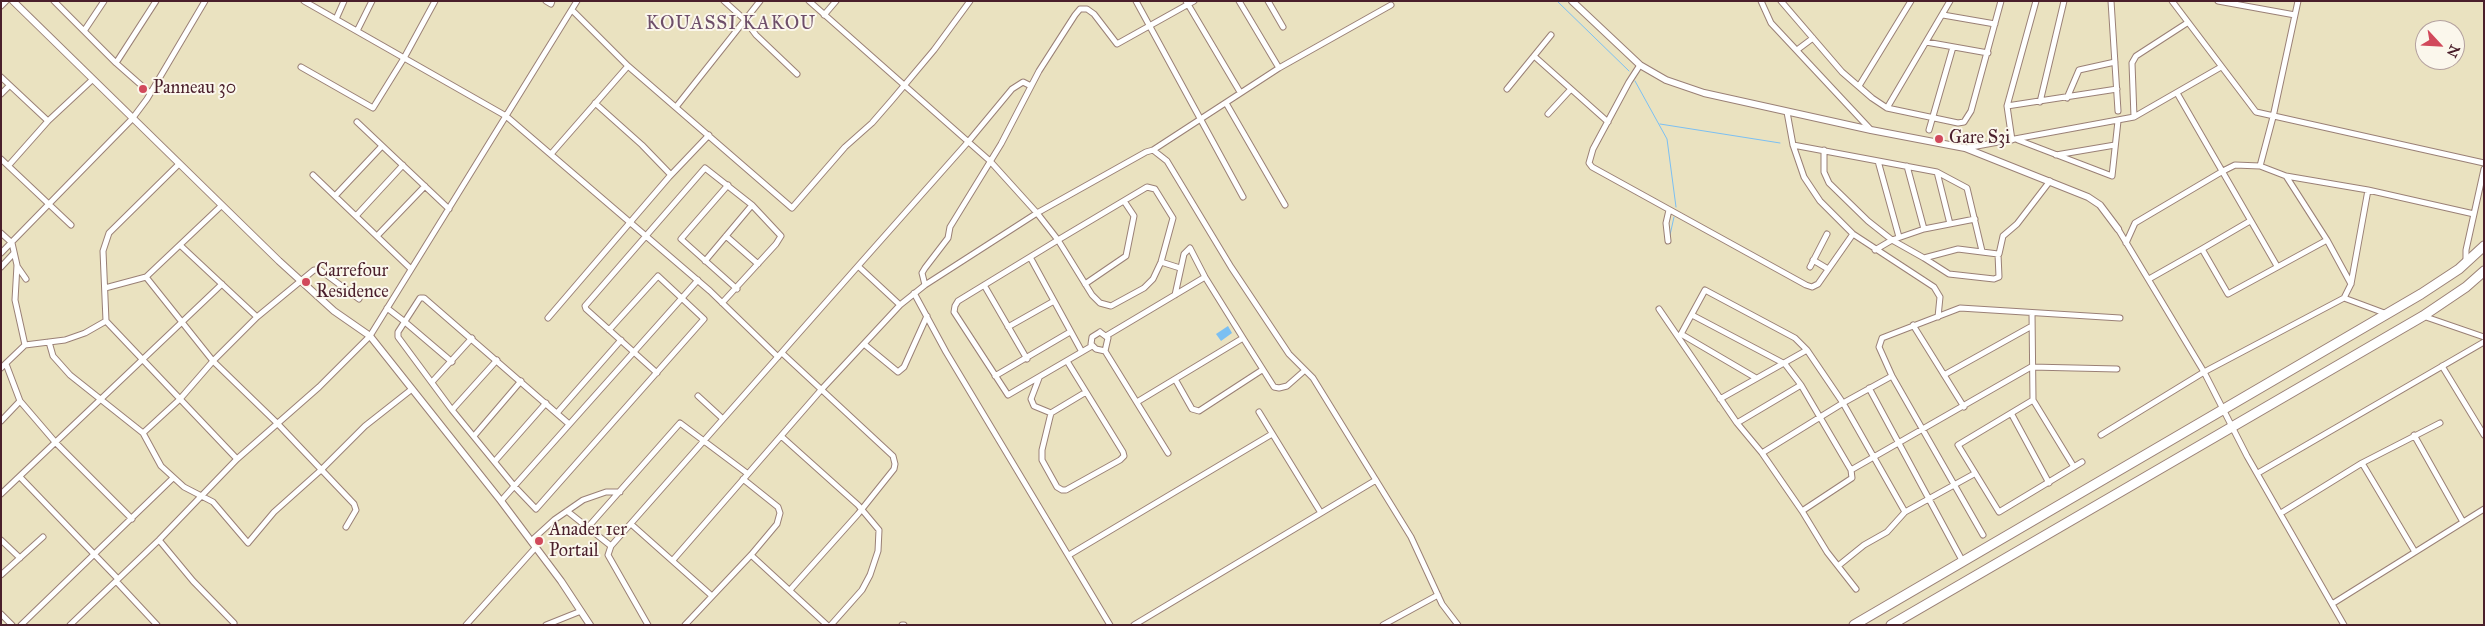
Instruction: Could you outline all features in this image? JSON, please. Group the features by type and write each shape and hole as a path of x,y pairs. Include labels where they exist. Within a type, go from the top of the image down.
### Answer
{"highway":[{"path":"1854,625 2388,314 2466,264 2484,246"},
{"path":"1891,625 2424,316 2466,287 2484,271"}],"street":[{"path":"1,6 6,1"},
{"path":"13,1 301,282 334,311 370,336 501,501 536,547 590,625"},
{"path":"54,1 116,63 150,93"},
{"path":"84,31 104,1"},
{"path":"116,63 156,1"},
{"path":"304,1 506,116 698,280 893,456 894,469 860,509 858,514 790,590"},
{"path":"336,19 344,1"},
{"path":"357,31 372,1"},
{"path":"301,68 371,108 404,58 435,1"},
{"path":"546,1 551,4 552,1"},
{"path":"70,625 159,540 237,459 319,387 370,336 577,1"},
{"path":"724,1 797,74"},
{"path":"676,107 760,1"},
{"path":"809,1 990,161 1037,213 1058,240 1096,300 1111,306 1150,284 1161,262 1172,222 1172,214 1156,189 1152,186 1147,187 1058,240 984,285 958,301 954,312 1006,393 1011,395 1092,346"},
{"path":"824,15 836,1"},
{"path":"572,10 628,66 790,207 795,207 835,158 872,123 934,50 970,1"},
{"path":"1136,1 1243,197"},
{"path":"925,285 922,274 944,244 952,223 1001,144 1058,39 1080,9 1087,9 1094,14 1117,44 1151,26 1187,3 1194,1"},
{"path":"1239,1 1279,68"},
{"path":"1268,1 1283,26"},
{"path":"1572,1 1640,66 1666,80 1704,94 1965,148 2050,180 2088,197 2100,205 2118,229 2204,372 2222,410 2344,625"},
{"path":"1761,1 1770,23 1871,130"},
{"path":"1781,1 1842,72 1887,108 1933,118 1964,122 1971,111 2001,1"},
{"path":"1859,86 1911,1"},
{"path":"1887,108 1950,1"},
{"path":"2014,139 2007,106 2036,1"},
{"path":"2040,102 2064,1"},
{"path":"2111,1 2118,111"},
{"path":"2172,1 2256,112 2484,162"},
{"path":"2218,1 2295,15"},
{"path":"2260,166 2274,117 2298,1"},
{"path":"1,253 51,205 70,181 132,119 150,93 204,2"},
{"path":"1187,3 1240,92"},
{"path":"673,560 821,390 900,305 914,293 1037,213 1146,152 1153,150 1279,68 1391,5"},
{"path":"1943,15 1995,24"},
{"path":"2134,117 2132,63 2136,56 2187,23"},
{"path":"1507,89 1551,35"},
{"path":"1797,50 1813,38"},
{"path":"1926,42 1988,53"},
{"path":"1929,130 1953,47"},
{"path":"1534,56 1608,122"},
{"path":"2067,98 2079,70 2115,62"},
{"path":"551,154 628,66"},
{"path":"1640,66 1629,82 1593,149 1589,163 1592,167 1812,287 1818,284 1852,234"},
{"path":"1965,148 2134,117 2221,67"},
{"path":"1,77 48,121"},
{"path":"9,165 48,121 92,80"},
{"path":"648,625 608,555 611,546 968,142 1012,89 1024,82 1031,86"},
{"path":"1,94 9,86"},
{"path":"2007,106 2117,89"},
{"path":"1548,114 1571,90"},
{"path":"2177,93 2277,266"},
{"path":"595,103 642,145 671,175"},
{"path":"1226,103 1285,206"},
{"path":"1787,112 1793,146 1804,176 1820,201 1852,234 1934,288 1940,296 1938,317"},
{"path":"2014,139 2112,176 2118,121"},
{"path":"357,122 449,208"},
{"path":"548,318 671,175 709,135"},
{"path":"2056,155 2115,145"},
{"path":"334,196 382,146"},
{"path":"1793,146 1824,150 1937,172 1967,188 1982,251"},
{"path":"1153,150 1167,161 1231,267 1290,354 1312,378 1411,538 1438,594 1458,625"},
{"path":"1824,150 1824,172 1829,183 1868,221 1892,240 1949,274 1994,279 1999,276 1999,254 2003,236 2016,224 2050,180"},
{"path":"1,159 71,225"},
{"path":"1878,161 1899,237"},
{"path":"179,164 110,233 103,251 106,321 237,459"},
{"path":"2126,243 2135,224 2235,165 2260,166 2286,176 2368,190 2474,214"},
{"path":"356,216 403,166"},
{"path":"1907,166 1924,229"},
{"path":"657,373 586,309 586,303 705,168 752,205 781,236 737,289 722,303"},
{"path":"2466,264 2466,250 2484,169"},
{"path":"1937,172 1950,224"},
{"path":"313,175 411,269"},
{"path":"2286,176 2327,240 2351,284"},
{"path":"728,185 681,239 737,289"},
{"path":"377,236 425,186"},
{"path":"2101,435 2204,372 2344,298 2351,284 2368,190"},
{"path":"1085,284 1126,256 1134,216 1124,201"},
{"path":"705,260 752,205"},
{"path":"105,288 146,277 221,206"},
{"path":"1668,241 1666,223 1669,210"},
{"path":"1875,250 1892,240 1924,229 1975,219"},
{"path":"2149,280 2250,221"},
{"path":"1,233 12,243 17,266 15,300 25,345"},
{"path":"1810,268 1826,234"},
{"path":"726,236 758,264"},
{"path":"2202,250 2228,294 2327,240"},
{"path":"180,245 257,317"},
{"path":"1175,295 1184,254 1190,248 1205,277 1271,384 1279,388 1286,386 1304,371"},
{"path":"1924,258 1958,250 1999,254"},
{"path":"1,268 14,253"},
{"path":"1030,257 1082,352"},
{"path":"1813,260 1828,269"},
{"path":"1161,262 1180,268"},
{"path":"17,266 26,279"},
{"path":"858,266 900,305"},
{"path":"143,433 180,399 213,361 257,317 317,268 359,299"},
{"path":"569,424 472,338 422,297 405,322 398,337 452,410 515,487 533,508 539,508 704,321 658,276 609,330"},
{"path":"146,277 213,361 277,423 354,504 356,510 346,527"},
{"path":"1106,336 1205,277"},
{"path":"501,501 698,280"},
{"path":"1,494 222,284"},
{"path":"984,285 1027,359"},
{"path":"1756,378 1681,334 1705,290 1795,338 1807,350 1843,402 1905,512"},
{"path":"914,293 1110,625"},
{"path":"2344,298 2388,314"},
{"path":"1008,327 1054,301"},
{"path":"386,308 452,362"},
{"path":"1983,535 1892,376 1879,347 1882,338 1960,308 2120,318"},
{"path":"1659,309 1720,399 1762,453 1838,566 1856,589"},
{"path":"2032,313 2033,400 2074,467"},
{"path":"1692,315 1785,364 1801,386 1851,470 1852,478 1822,500 1802,511"},
{"path":"864,344 898,372 904,368 926,316"},
{"path":"2424,316 2484,337"},
{"path":"1,368 25,345 64,340 85,333 106,321"},
{"path":"1913,325 1964,407"},
{"path":"1944,374 2032,326"},
{"path":"996,376 1070,332"},
{"path":"1092,346 1091,341 1094,335 1100,332 1106,336 1108,343 1105,351"},
{"path":"432,382 472,338"},
{"path":"1137,402 1244,338"},
{"path":"557,413 621,340"},
{"path":"49,342 53,356 70,375 143,433 161,466 184,487 213,502 248,543 274,512 321,470 365,426 412,389"},
{"path":"2258,474 2484,342"},
{"path":"1092,346 1105,351 1168,453"},
{"path":"1720,399 1807,350"},
{"path":"452,410 497,360"},
{"path":"1067,361 1124,452 1124,456 1066,490 1057,487 1042,460 1042,450 1051,413 1086,392"},
{"path":"6,364 20,401 56,443 132,519"},
{"path":"2442,366 2484,435"},
{"path":"1851,470 1923,431 2032,367 2117,369"},
{"path":"1175,379 1192,409 1199,411 1262,370"},
{"path":"1762,453 1843,402 1892,376"},
{"path":"1039,378 1031,399 1034,406 1051,413"},
{"path":"474,436 521,381"},
{"path":"1737,423 1801,386"},
{"path":"1869,388 1963,562"},
{"path":"698,396 723,419"},
{"path":"2033,400 1958,445 1999,512 2082,462"},
{"path":"1,421 20,401"},
{"path":"495,461 546,403"},
{"path":"1259,412 1321,513"},
{"path":"2011,413 2049,483"},
{"path":"588,526 680,423 748,474"},
{"path":"2280,513 2362,462 2440,423"},
{"path":"1068,555 1272,434"},
{"path":"2414,435 2463,522"},
{"path":"751,555 829,625 862,590 870,575 878,551 879,530 875,522 781,436"},
{"path":"2362,462 2415,552"},
{"path":"1838,566 1864,545 1887,532 1905,512 1974,474"},
{"path":"20,477 157,625"},
{"path":"21,625 95,556 173,478"},
{"path":"685,625 751,555 777,524 780,513 778,507 743,479"},
{"path":"1134,625 1376,480"},
{"path":"531,541 554,520 592,495 620,492"},
{"path":"2332,604 2484,509"},
{"path":"567,512 588,526 611,546"},
{"path":"632,524 712,596"},
{"path":"1,575 43,537"},
{"path":"1,540 20,558"},
{"path":"159,540 193,581 234,623"},
{"path":"466,625 536,547"},
{"path":"1384,625 1438,594"},
{"path":"546,625 581,611"},
{"path":"1,614 12,625"}],"water":[{"path":"1228,326 1232,333 1221,341 1216,334"}],"waterway":[{"path":"1557,1 1629,71"},
{"path":"1635,81 1667,139 1676,207"},
{"path":"1660,124 1780,143"},
{"path":"1670,235 1674,217"}],"place":[{"name":"Panneau 30","path":"143,89"},
{"name":"Gare S3i","path":"1939,139"},
{"name":"Carrefour Residence","path":"306,282"},
{"name":"Anader 1er Portail","path":"539,541"}],"district":[{"name":"KOUASSI KAKOU","path":"731,24"}]}
